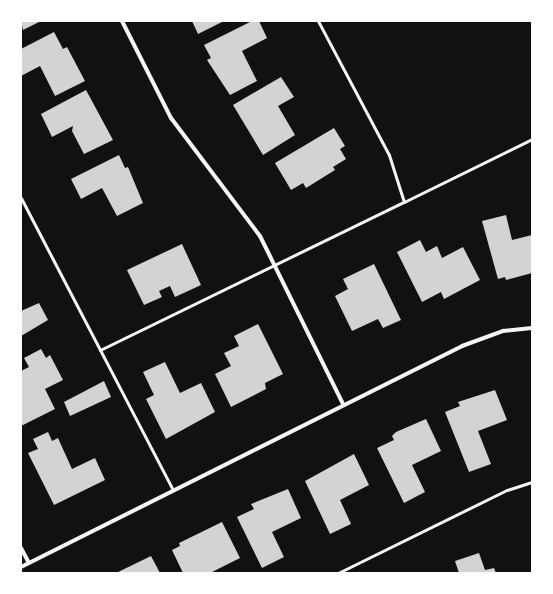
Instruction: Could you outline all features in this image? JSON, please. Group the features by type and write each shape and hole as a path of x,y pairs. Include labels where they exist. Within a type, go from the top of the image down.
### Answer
{"street":[{"path":"122,21 171,118 194,153 248,216 343,404"},
{"path":"21,566 343,404 462,346 503,332 532,328"},
{"path":"21,548 29,563"}],"lane":[{"path":"318,21 389,155 404,202"},
{"path":"100,350 273,267 532,139"},
{"path":"21,198 173,490"},
{"path":"338,573 507,490 532,482"}],"building":[{"path":"21,21 41,21 23,30"},
{"path":"192,21 224,21 198,34"},
{"path":"252,21 259,21 267,38 242,51 257,81 230,95 207,60 211,58 204,45"},
{"path":"54,32 63,49 67,47 85,81 55,96 40,66 21,76 21,49"},
{"path":"281,77 294,97 278,106 295,135 263,155 233,105"},
{"path":"86,90 113,140 84,154 72,131 73,126 52,137 41,114"},
{"path":"334,128 345,146 340,149 346,159 333,167 335,170 306,188 303,183 291,190 275,163"},
{"path":"119,155 125,168 128,167 143,203 117,216 102,188 81,199 71,179"},
{"path":"506,215 512,240 532,235 532,273 506,280 505,277 498,279 482,221"},
{"path":"420,240 426,252 437,246 442,258 463,247 480,280 444,299 441,292 422,302 397,252"},
{"path":"182,244 201,285 175,297 170,286 159,291 162,297 144,305 127,270"},
{"path":"374,264 401,320 383,328 378,319 352,331 335,296 348,289 343,279"},
{"path":"39,303 48,320 21,336 21,311"},
{"path":"258,324 283,374 265,383 266,389 231,407 215,374 231,366 224,353 239,346 234,336"},
{"path":"41,349 46,358 50,355 63,380 45,389 55,409 21,426 21,371 29,367 24,358"},
{"path":"165,362 180,393 201,383 215,412 166,439 146,399 154,395 143,372"},
{"path":"104,381 111,397 70,416 64,402"},
{"path":"495,390 507,420 478,431 491,464 469,472 445,412 460,406 458,402"},
{"path":"426,419 441,451 412,465 425,492 404,503 377,448 394,440 392,436 396,432"},
{"path":"48,432 52,441 58,438 72,469 95,458 105,480 54,505 28,453 38,449 33,439"},
{"path":"354,454 369,485 340,500 351,524 330,534 305,481"},
{"path":"288,489 301,518 272,532 284,557 262,568 237,517 254,509 251,504"},
{"path":"222,522 240,558 210,573 183,573 172,550 180,546 179,543"},
{"path":"479,553 485,570 494,568 496,573 459,573 455,561"},
{"path":"151,556 160,573 116,573"}]}
